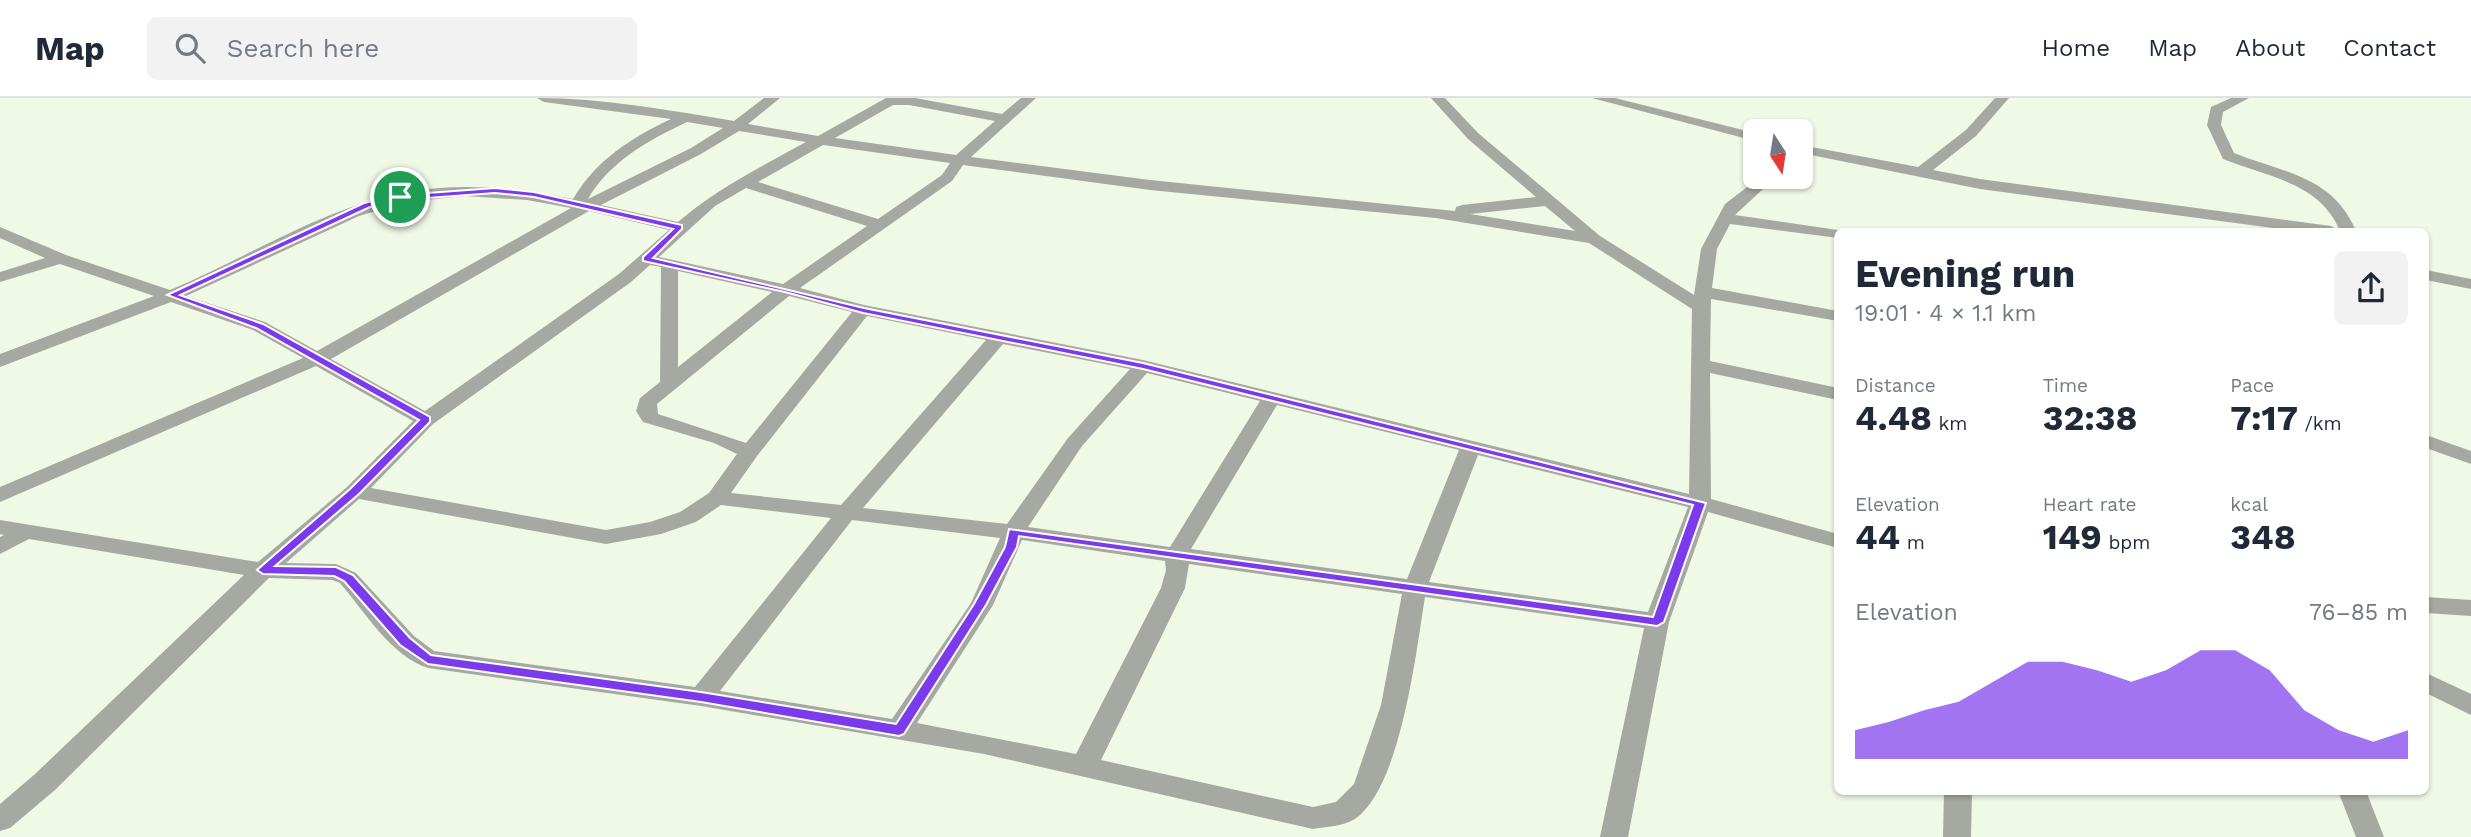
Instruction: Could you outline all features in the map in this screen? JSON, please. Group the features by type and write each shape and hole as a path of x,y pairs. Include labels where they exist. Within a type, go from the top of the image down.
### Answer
{"street":[{"path":"545,98 632,108 819,140 959,160 1150,185 1436,213 1594,239"},
{"path":"632,108 648,98"},
{"path":"0,495 317,359 581,206 696,151 738,125 773,98"},
{"path":"749,452 720,439 650,418 646,411 647,402 786,290 947,178 959,160 1029,98"},
{"path":"1438,98 1473,136 1546,201 1594,239 1702,300 1834,316"},
{"path":"1599,98 1743,135"},
{"path":"1921,172 1971,132 2002,98"},
{"path":"2242,98 2216,110 2214,125 2228,156 2300,182 2328,196 2344,214 2347,228"},
{"path":"0,820 45,782 263,570 355,492 426,420 625,278 709,203 890,101 909,101 1006,119"},
{"path":"581,206 594,175 619,154 637,140 687,117"},
{"path":"1813,152 1980,184 2309,228"},
{"path":"1813,155 1818,153"},
{"path":"742,182 878,224"},
{"path":"1614,837 1657,622 1700,503 1702,300 1709,249 1731,207 1754,189"},
{"path":"0,361 229,272 367,205 400,197 495,191 534,195 679,227"},
{"path":"1436,213 1546,201"},
{"path":"1725,219 1834,233"},
{"path":"3,236 60,259 259,326 426,420"},
{"path":"0,277 60,259"},
{"path":"646,259 863,310 1143,366 1700,503 1834,540"},
{"path":"669,264 669,382"},
{"path":"2429,276 2471,284"},
{"path":"355,492 606,537 653,529 688,517 717,498 749,452 863,310"},
{"path":"701,697 848,511 999,337"},
{"path":"1701,365 1834,393"},
{"path":"899,730 980,605 1011,547 1013,532 1075,442 1143,366"},
{"path":"1084,766 1173,588 1178,570 1176,556 1272,397"},
{"path":"2429,442 2471,458"},
{"path":"0,527 23,533 263,570 336,572 348,578 405,642 428,659 701,697 984,744 1313,818 1344,813 1366,790 1394,705 1415,588 1471,447"},
{"path":"717,498 1013,532 1657,622"},
{"path":"0,547 23,533"},
{"path":"2429,605 2471,608"},
{"path":"2429,684 2471,705"},
{"path":"1957,837 1958,795"},
{"path":"2354,795 2370,837"}],"route":[{"path":"495,191 534,195 679,227 666,243 646,259 863,310 1143,366 1700,503 1657,622 1013,532 1011,547 980,605 899,730 701,697 428,659 405,642 348,578 336,572 263,570 355,492 397,445 426,420 259,326 171,295 229,272 367,205 400,197 495,191"}]}
